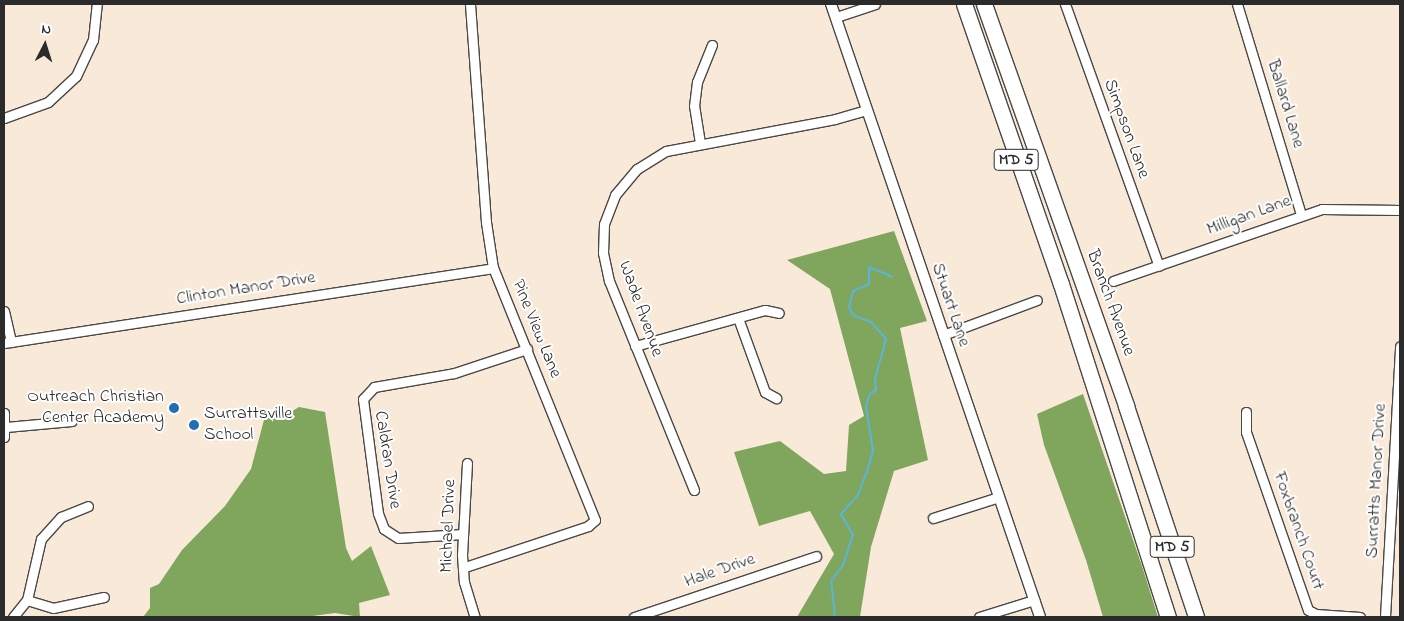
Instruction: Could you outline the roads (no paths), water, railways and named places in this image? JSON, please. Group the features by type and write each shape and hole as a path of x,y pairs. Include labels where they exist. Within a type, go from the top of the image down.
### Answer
{"highway":[{"name":"MD 5","path":"963,4 1061,284 1168,617"},
{"name":"Branch Avenue","path":"984,4 1024,110 1196,617"},
{"path":"995,4 1024,110"}],"street":[{"path":"4,118 48,102 76,76 93,40 96,4"},
{"name":"Pine View Lane","path":"465,566 594,522 527,348 493,268 486,222 470,4"},
{"name":"Stuart Lane","path":"831,4 1040,617"},
{"path":"836,17 875,4"},
{"name":"Simpson Lane","path":"1065,4 1160,266"},
{"name":"Ballard Lane","path":"1237,4 1301,214"},
{"path":"700,143 694,106 697,82 712,45"},
{"name":"Wade Avenue","path":"694,490 609,281 603,252 604,224 615,195 636,169 666,151 700,143 835,119 867,110"},
{"name":"Milligan Lane","path":"1113,281 1160,266 1301,214 1338,207 1400,210"},
{"name":"Clinton Manor Drive","path":"7,343 493,268"},
{"path":"943,335 1037,300"},
{"path":"635,346 765,310 779,314"},
{"path":"4,311 7,343"},
{"path":"738,318 765,392 776,398"},
{"name":"Surratts Manor Drive","path":"1385,617 1400,346"},
{"name":"Caldran Drive","path":"463,534 398,538 384,529 378,513 363,400 374,387 454,373 527,348"},
{"name":"Foxbranch Court","path":"1246,412 1246,432 1308,610 1316,614 1360,617"},
{"path":"4,413 6,427 4,437"},
{"path":"6,427 72,422"},
{"name":"Michael Drive","path":"467,463 462,555 465,566 464,582 475,617"},
{"path":"933,518 999,497"},
{"path":"13,617 27,600 41,539 61,517 88,506"},
{"name":"Hale Drive","path":"634,617 816,556"},
{"path":"27,600 53,608 104,596"},
{"path":"978,617 1034,600"}],"waterway":[{"path":"835,617 831,581 843,565 853,535 841,514 858,495 873,451 866,406 870,394 876,390 875,379 886,339 871,322 853,315 849,307 853,291 869,284 869,267 892,277"}],"place":[{"name":"Outreach Christian Center Academy","path":"174,408"},
{"name":"Surrattsville School","path":"194,425"}]}
